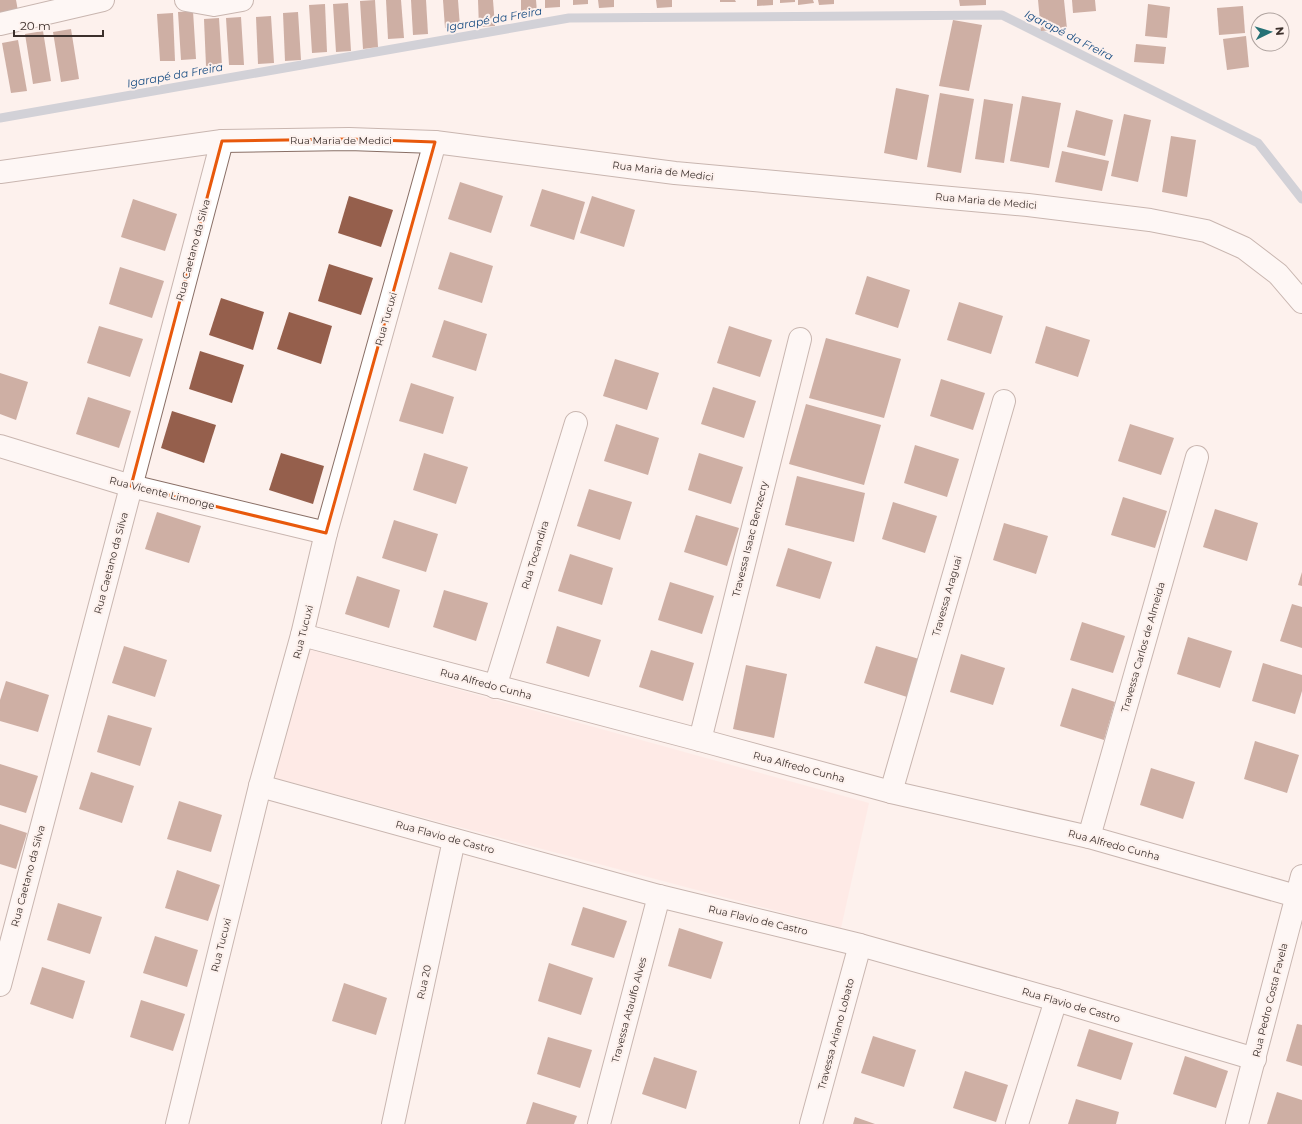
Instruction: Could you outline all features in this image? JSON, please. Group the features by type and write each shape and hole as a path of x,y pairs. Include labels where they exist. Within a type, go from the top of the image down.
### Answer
{"street":[{"path":"0,24 103,0"},
{"path":"186,0 214,5 242,0"},
{"name":"Rua Maria de Medici","path":"0,172 222,141 349,139 435,142 675,173 1028,205 1150,220 1206,231 1244,248 1278,274 1302,302"},
{"name":"Rua Caetano da Silva","path":"0,984 222,141"},
{"name":"Rua Tucuxi","path":"177,1124 260,786 302,635 326,533 435,142"},
{"name":"Travessa Isaac Benzecry","path":"700,740 800,339"},
{"name":"Travessa Araguai","path":"890,792 1004,401"},
{"name":"Rua Tocandira","path":"495,687 576,423"},
{"name":"Rua Vicente Limonge","path":"0,446 131,486 326,533"},
{"name":"Travessa Carlos de Almeida","path":"1089,837 1197,457"},
{"name":"Rua Alfredo Cunha","path":"302,635 700,740 890,792 1299,886"},
{"name":"Rua Flavio de Castro","path":"260,786 659,896 860,945 1056,1000 1255,1059"},
{"name":"Rua 20","path":"393,1124 454,840"},
{"name":"Rua Pedro Costa Favela","path":"1238,1124 1299,886"},
{"name":"Travessa Ataulfo Alves","path":"599,1124 659,896"},
{"name":"Travessa Ariano Lobato","path":"811,1124 860,945"},
{"path":"1017,1124 1056,1000"}],"highlighted area":[{"path":"349,139 435,142 326,533 131,486 222,141"}],"shaded area":[{"path":"304,647 869,803 841,928 270,777"}],"building":[{"path":"0,0 16,0 18,11 0,14"},
{"path":"375,0 378,47 363,49 360,1"},
{"path":"386,0 401,0 404,38 388,39"},
{"path":"411,0 426,0 428,34 413,35"},
{"path":"443,0 458,0 460,27 445,28"},
{"path":"478,0 493,0 495,26 479,27"},
{"path":"521,0 536,0 537,12 521,12"},
{"path":"545,0 560,0 560,7 545,8"},
{"path":"573,0 588,0 588,4 573,5"},
{"path":"598,0 614,0 614,7 599,8"},
{"path":"656,0 672,0 672,7 657,8"},
{"path":"720,0 735,0 736,2 720,2"},
{"path":"757,0 773,0 773,5 757,6"},
{"path":"780,0 795,0 795,2 780,3"},
{"path":"798,0 813,0 814,3 798,5"},
{"path":"818,0 834,0 834,4 819,5"},
{"path":"959,0 986,0 986,5 960,6"},
{"path":"1038,0 1064,0 1067,29 1041,31"},
{"path":"1072,0 1095,0 1096,11 1073,13"},
{"path":"348,3 351,51 336,52 333,4"},
{"path":"325,4 327,52 312,53 309,5"},
{"path":"1148,4 1170,7 1167,38 1145,36"},
{"path":"1243,6 1245,33 1219,35 1217,8"},
{"path":"193,11 196,59 181,60 178,12"},
{"path":"298,12 301,60 285,61 283,13"},
{"path":"173,13 175,61 160,61 157,14"},
{"path":"271,16 274,63 258,64 256,17"},
{"path":"241,17 244,65 229,65 226,18"},
{"path":"219,18 222,66 206,66 204,19"},
{"path":"953,20 982,25 969,91 939,86"},
{"path":"71,29 79,79 61,82 53,32"},
{"path":"43,31 51,81 33,84 25,34"},
{"path":"1246,36 1249,67 1227,70 1223,39"},
{"path":"18,40 27,91 11,93 2,43"},
{"path":"1136,44 1166,47 1164,64 1134,62"},
{"path":"896,88 929,95 917,160 884,153"},
{"path":"940,93 974,99 961,173 927,167"},
{"path":"1022,96 1061,103 1049,168 1010,161"},
{"path":"984,99 1013,104 1004,163 975,159"},
{"path":"1076,110 1113,120 1105,156 1067,147"},
{"path":"1124,114 1151,120 1138,182 1111,176"},
{"path":"1171,136 1196,140 1187,197 1162,192"},
{"path":"1062,151 1109,161 1102,191 1055,182"},
{"path":"460,182 503,196 491,233 448,219"},
{"path":"542,189 585,202 574,240 530,226"},
{"path":"349,196 393,210 381,247 338,233"},
{"path":"592,196 635,210 624,247 580,233"},
{"path":"133,199 177,214 165,251 121,237"},
{"path":"450,252 493,266 482,303 438,289"},
{"path":"329,264 373,278 361,315 318,301"},
{"path":"120,267 164,281 152,318 109,304"},
{"path":"867,276 910,290 898,328 855,314"},
{"path":"221,298 264,312 253,350 209,335"},
{"path":"959,302 1003,316 991,354 947,340"},
{"path":"289,312 332,326 321,364 277,349"},
{"path":"444,320 487,334 476,371 432,357"},
{"path":"99,326 143,339 130,377 87,363"},
{"path":"729,326 772,340 760,377 717,363"},
{"path":"1046,326 1090,340 1078,377 1035,363"},
{"path":"826,338 901,359 884,418 809,398"},
{"path":"200,351 244,365 232,403 189,389"},
{"path":"615,359 659,373 647,410 603,396"},
{"path":"0,373 28,382 16,420 0,414"},
{"path":"941,379 985,393 973,430 930,416"},
{"path":"411,383 454,397 443,434 399,421"},
{"path":"713,387 756,401 744,438 701,424"},
{"path":"88,397 131,411 119,448 76,434"},
{"path":"806,404 881,425 864,485 789,464"},
{"path":"172,411 216,425 204,463 161,448"},
{"path":"616,424 659,438 648,475 604,461"},
{"path":"1130,424 1174,438 1161,475 1118,461"},
{"path":"915,445 959,459 947,497 904,483"},
{"path":"281,453 324,466 313,504 269,490"},
{"path":"424,453 468,467 456,504 413,490"},
{"path":"699,453 743,467 731,504 688,490"},
{"path":"797,476 865,493 854,542 785,525"},
{"path":"589,489 632,502 620,540 577,526"},
{"path":"1123,497 1167,511 1155,548 1111,535"},
{"path":"893,502 937,516 925,553 882,539"},
{"path":"1215,509 1258,523 1247,561 1203,547"},
{"path":"157,512 201,526 189,563 145,549"},
{"path":"696,515 739,528 727,566 684,552"},
{"path":"394,520 438,534 426,572 382,558"},
{"path":"1004,523 1048,536 1036,574 993,560"},
{"path":"788,548 832,562 820,599 776,586"},
{"path":"570,554 613,568 602,605 558,591"},
{"path":"1302,572 1302,586 1298,585"},
{"path":"357,576 400,590 389,628 345,614"},
{"path":"670,582 714,596 702,634 658,620"},
{"path":"444,590 488,603 476,641 433,627"},
{"path":"1292,604 1302,607 1302,648 1280,641"},
{"path":"1082,622 1125,636 1113,673 1070,660"},
{"path":"557,626 601,640 589,677 546,663"},
{"path":"1188,637 1232,651 1220,688 1177,674"},
{"path":"124,646 167,660 155,697 112,683"},
{"path":"876,646 919,659 907,697 864,683"},
{"path":"651,650 694,663 683,701 639,687"},
{"path":"961,654 1005,668 993,705 950,692"},
{"path":"1263,663 1302,675 1302,691 1295,714 1252,701"},
{"path":"746,665 787,674 774,738 733,729"},
{"path":"6,681 49,695 38,732 0,721 0,700"},
{"path":"1072,688 1115,702 1104,740 1060,726"},
{"path":"108,715 152,728 140,766 97,752"},
{"path":"1255,741 1299,755 1287,793 1244,779"},
{"path":"0,764 38,776 26,813 0,805"},
{"path":"1151,768 1195,782 1183,819 1140,805"},
{"path":"91,772 134,786 122,823 79,809"},
{"path":"179,801 222,815 211,852 167,839"},
{"path":"0,824 27,833 16,869 0,864"},
{"path":"177,870 220,885 208,921 165,908"},
{"path":"58,903 102,917 90,954 47,940"},
{"path":"583,907 627,921 614,958 571,945"},
{"path":"679,928 723,942 711,979 668,966"},
{"path":"155,936 198,950 187,987 143,973"},
{"path":"549,963 593,978 581,1015 538,1001"},
{"path":"42,967 85,981 73,1019 30,1004"},
{"path":"344,983 387,998 376,1035 332,1021"},
{"path":"141,1000 185,1014 173,1051 130,1037"},
{"path":"1297,1024 1302,1025 1302,1066 1286,1061"},
{"path":"1089,1029 1133,1043 1121,1080 1077,1066"},
{"path":"873,1036 916,1050 904,1087 861,1073"},
{"path":"548,1037 592,1050 580,1088 537,1074"},
{"path":"1185,1056 1228,1071 1216,1108 1173,1094"},
{"path":"654,1057 697,1071 686,1109 642,1094"},
{"path":"965,1071 1008,1085 996,1122 953,1108"},
{"path":"1277,1092 1302,1100 1302,1124 1267,1124"},
{"path":"1076,1099 1119,1112 1116,1124 1068,1124"},
{"path":"533,1102 577,1116 574,1124 526,1124"},
{"path":"855,1117 875,1124 853,1124"}],"waterway":[{"name":"Igarapé da Freira","path":"0,118 569,18 1002,15 1258,143 1302,199"}]}
